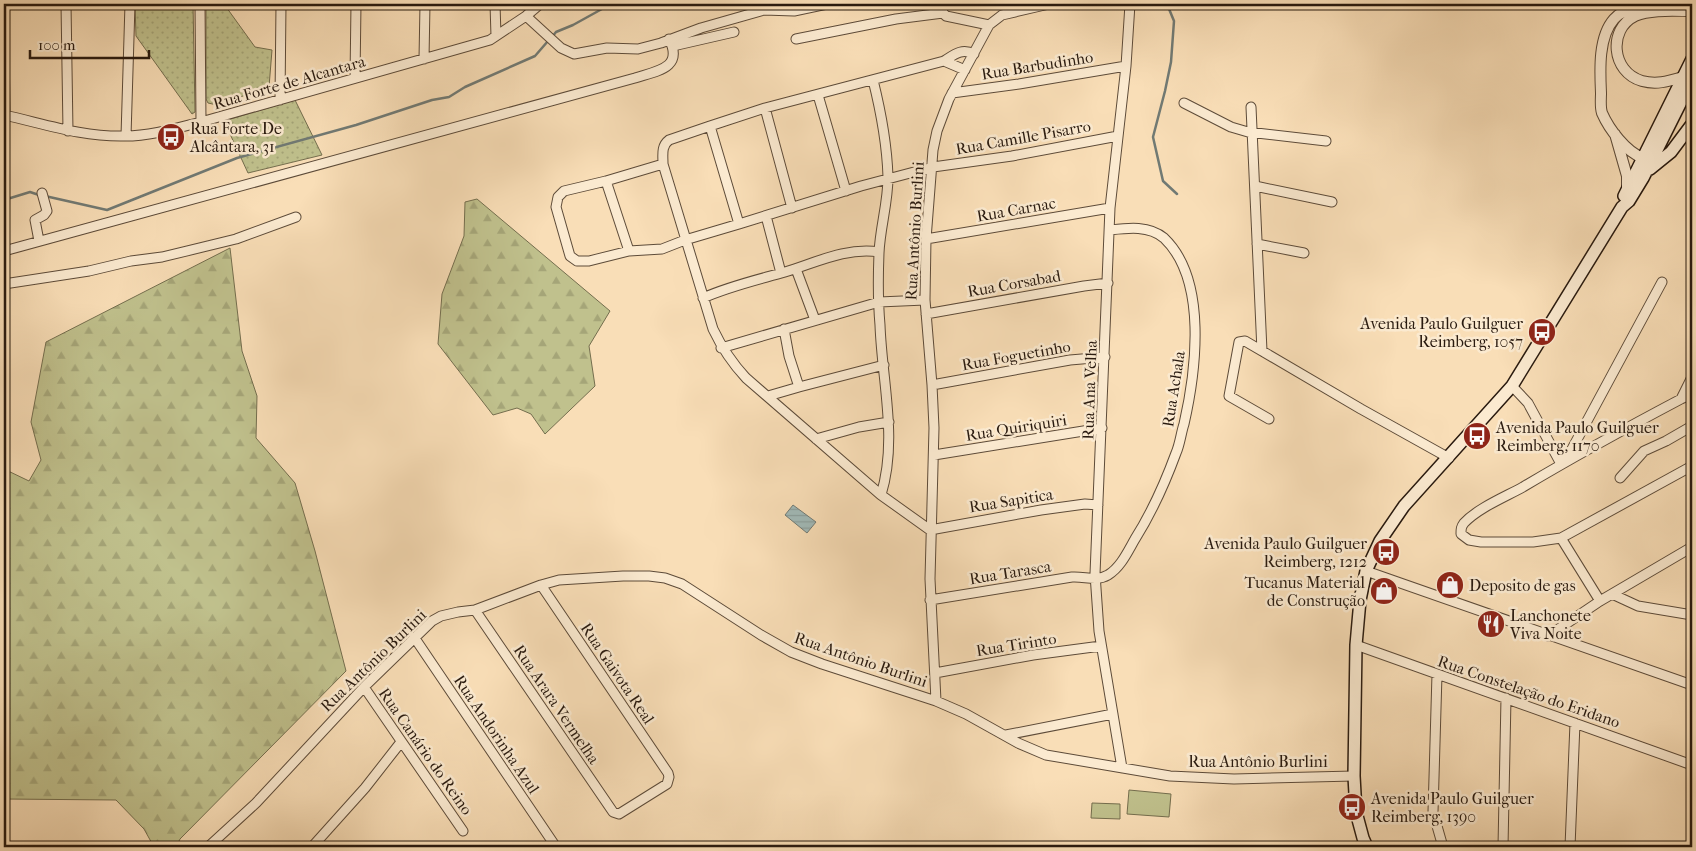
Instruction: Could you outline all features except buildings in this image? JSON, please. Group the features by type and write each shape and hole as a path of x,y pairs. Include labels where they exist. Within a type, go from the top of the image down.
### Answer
{"main road":[{"path":"1367,847 1362,838 1356,812 1354,776 1356,645 1360,600 1366,571 1380,541 1404,506 1512,386 1622,207 1629,201 1645,174 1687,76 1692,59"},
{"path":"1622,207 1627,189 1651,160 1671,152 1692,124"}],"street":[{"path":"66,4 68,131"},
{"path":"126,136 130,4"},
{"path":"200,4 201,122"},
{"path":"280,100 281,4"},
{"path":"355,78 356,4"},
{"path":"424,59 425,4"},
{"path":"495,4 496,36"},
{"name":"Rua Forte de Alcantara","path":"4,115 68,131 126,136 154,133 201,122 485,41 526,16 540,4"},
{"path":"671,43 764,10 794,11 828,4"},
{"path":"796,39 942,8 946,16 989,25 1002,14 1049,4"},
{"path":"1627,189 1627,176 1614,133 1602,112 1600,68 1604,40 1614,19 1629,7 1641,4"},
{"name":"Rua Ana Velha","path":"1122,768 1101,646 1095,580 1110,208 1131,7"},
{"path":"1687,76 1662,83 1641,81 1630,76 1623,69 1618,60 1616,48 1620,34 1627,22 1634,16 1644,13 1692,11"},
{"path":"526,16 561,48 574,54 607,48 638,49 661,43 734,32"},
{"name":"Rua Antônio Burlini","path":"936,701 930,600 930,530 934,455 932,385 925,300 926,239 936,130 952,93 989,25"},
{"path":"4,43 4,115"},
{"path":"4,251 661,70 670,64 674,58 671,43"},
{"path":"930,530 881,495 816,439 746,378 721,348 713,329 685,240 663,164 663,150 664,143 669,140 766,108 944,61 960,51 969,51 974,54"},
{"path":"944,61 965,70"},
{"name":"Rua Barbudinho","path":"952,93 1126,66"},
{"path":"873,80 883,118 888,180 879,252 880,326 889,422 886,478 881,495"},
{"path":"818,95 846,191"},
{"path":"1184,103 1231,127 1252,133 1326,141"},
{"path":"1251,107 1262,351"},
{"path":"766,108 792,208"},
{"path":"710,126 739,224"},
{"path":"1614,133 1636,155 1651,160"},
{"name":"Rua Camille Pisarro","path":"663,164 564,191 558,197 556,207 570,256 577,262 589,261 628,251 662,249 685,240 846,191 933,167 1012,156 1118,136"},
{"path":"606,181 628,251"},
{"path":"1255,186 1332,202"},
{"path":"39,241 35,220 44,215 46,211 42,193"},
{"name":"Rua Carnac","path":"926,239 1110,208"},
{"path":"766,216 781,273"},
{"path":"4,284 89,271 132,261 162,257 236,239 296,217"},
{"name":"Rua Achala","path":"1095,580 1107,576 1116,569 1148,519 1177,452 1192,379 1196,331 1191,285 1180,260 1164,238 1150,230 1132,227 1110,230"},
{"path":"1257,244 1304,253"},
{"path":"703,298 727,288 796,269 827,258 867,250 879,252"},
{"path":"796,269 815,320"},
{"path":"1563,463 1662,282"},
{"name":"Rua Corsabad","path":"926,314 1108,283"},
{"path":"721,348 880,302 925,300"},
{"path":"784,329 798,387"},
{"path":"1269,419 1232,399 1229,392 1239,342 1246,341 1448,458"},
{"name":"Rua Foguetinho","path":"932,385 1070,360 1105,357"},
{"path":"768,396 884,365"},
{"path":"1681,399 1692,378"},
{"path":"1512,386 1528,403 1563,463"},
{"path":"1692,394 1563,463 1471,517 1461,528 1461,534 1469,540 1481,542 1539,542 1561,538 1692,468"},
{"path":"816,439 859,427 889,422"},
{"path":"1620,478 1644,451 1692,426"},
{"name":"Rua Quiriquiri","path":"934,455 1102,428"},
{"name":"Rua Sapitica","path":"930,530 1041,510 1084,504 1098,505"},
{"path":"1561,538 1600,601"},
{"path":"1548,636 1600,601 1692,548"},
{"path":"1366,571 1692,685"},
{"name":"Rua Antônio Burlini","path":"208,847 284,775 364,688 432,621 441,616 475,610 541,585 559,580 582,578 649,576 665,578 682,584 761,635 792,652 822,664 936,701 966,714 1018,743 1046,755 1170,776 1234,780 1354,776"},
{"name":"Rua Tarasca","path":"930,600 1072,577 1095,580"},
{"name":"Rua Gaivota Real","path":"541,585 669,777 667,784 619,814 614,813"},
{"path":"1612,594 1638,606 1692,616"},
{"name":"Rua Arara Vermelha","path":"475,610 614,813"},
{"name":"Rua Andorinha Azul","path":"414,637 556,847"},
{"name":"Rua Constelação do Eridano","path":"1356,645 1692,765"},
{"name":"Rua Tirinto","path":"935,673 1033,655 1101,646"},
{"path":"1437,674 1433,812 1444,847"},
{"name":"Rua Canário do Reino","path":"364,688 462,831"},
{"path":"1503,847 1506,698"},
{"path":"1006,735 1113,714"},
{"path":"1570,847 1575,723"},
{"path":"312,847 365,788 401,742"}],"green space":[{"path":"135,4 193,4 195,112 192,114 136,36"},
{"path":"206,4 224,4 255,47 272,50 269,87 217,105 208,103 206,99"},
{"path":"295,100 322,155 248,173 224,121"},
{"path":"477,199 610,311 589,346 595,386 545,434 531,414 517,408 493,415 438,344 442,294 464,236 465,202"},
{"path":"230,248 242,351 257,396 256,438 295,483 346,671 180,839 176,847 154,847 144,829 116,800 4,799 4,469 29,481 41,460 31,422 46,342"},
{"path":"1129,790 1171,794 1169,817 1127,814"},
{"path":"1092,803 1120,804 1120,819 1091,818"}],"water":[{"path":"793,505 816,522 807,533 785,515"}],"waterway":[{"path":"552,37 556,32 611,4"},
{"path":"1167,4 1174,21 1171,62 1153,137 1163,181 1177,194"},
{"path":"45,196 107,210 237,158 356,125 432,100 449,97 465,87 535,56 548,41"},
{"path":"4,200 30,192 39,195"}],"place":[{"name":"Rua Forte De Alcântara, 31","path":"171,137"},
{"name":"Avenida Paulo Guilguer Reimberg, 1057","path":"1542,332"},
{"name":"Avenida Paulo Guilguer Reimberg, 1170","path":"1477,436"},
{"name":"Avenida Paulo Guilguer Reimberg, 1212","path":"1386,552"},
{"name":"Deposito de gas","path":"1450,585"},
{"name":"Tucanus Material de Construção","path":"1384,591"},
{"name":"Lanchonete Viva Noite","path":"1491,624"},
{"name":"Avenida Paulo Guilguer Reimberg, 1390","path":"1352,807"}]}
